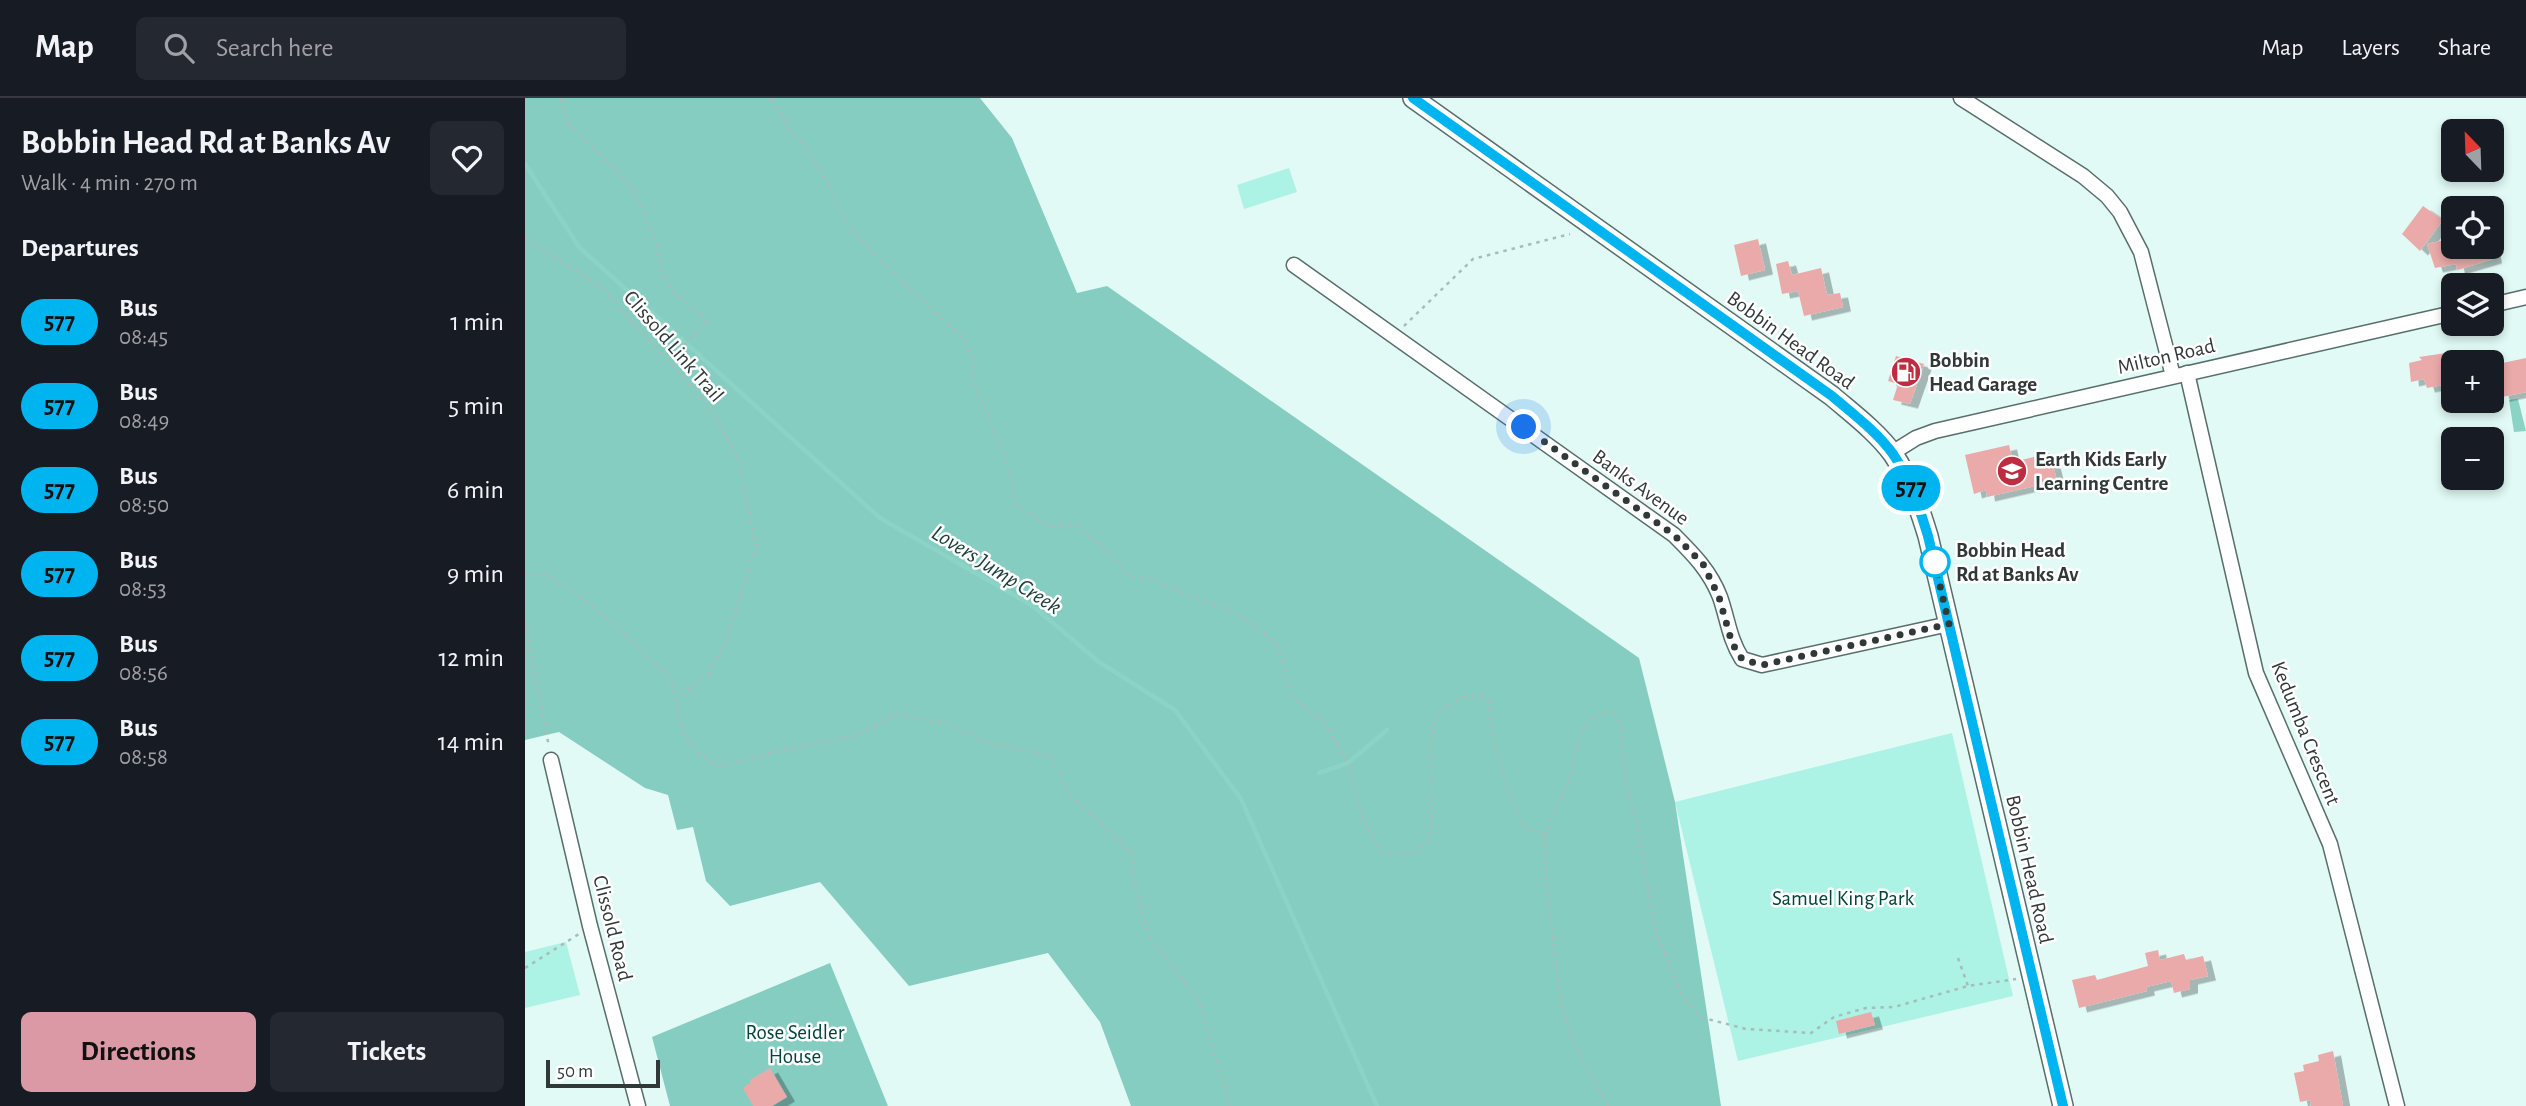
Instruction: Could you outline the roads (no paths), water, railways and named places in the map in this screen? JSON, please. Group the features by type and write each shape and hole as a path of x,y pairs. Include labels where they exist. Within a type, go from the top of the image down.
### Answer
{"main road":[{"name":"Bobbin Head Road","path":"1413,98 1832,396 1892,453 1918,502 1928,536 2063,1106"}],"street":[{"name":"Kedumba Crescent","path":"1961,98 2084,176 2107,196 2120,212 2141,252 2180,374 2256,673 2330,844 2397,1106"},
{"name":"Banks Avenue","path":"1294,265 1674,535 1703,564 1719,597 1732,643 1742,659 1762,665 1949,624"},
{"path":"2504,302 2526,297"},
{"name":"Milton Road","path":"1892,453 1916,438 1935,431 2441,316"},
{"name":"Clissold Road","path":"551,760 590,926 638,1106"}],"waterway":[{"name":"Lovers Jump Creek","path":"525,164 579,247 880,518 1033,606 1099,662 1175,710 1241,799 1377,1106"},
{"path":"1319,773 1348,763 1387,730"}],"place":[{"name":"Bobbin Head Garage","path":"1906,372"},
{"name":"Earth Kids Early Learning Centre","path":"2012,471"},
{"name":"Bobbin Head Rd at Banks Av","path":"1935,562"}],"park label":[{"name":"Samuel King Park","path":"1843,898"},
{"name":"Rose Seidler House","path":"795,1044"}]}
